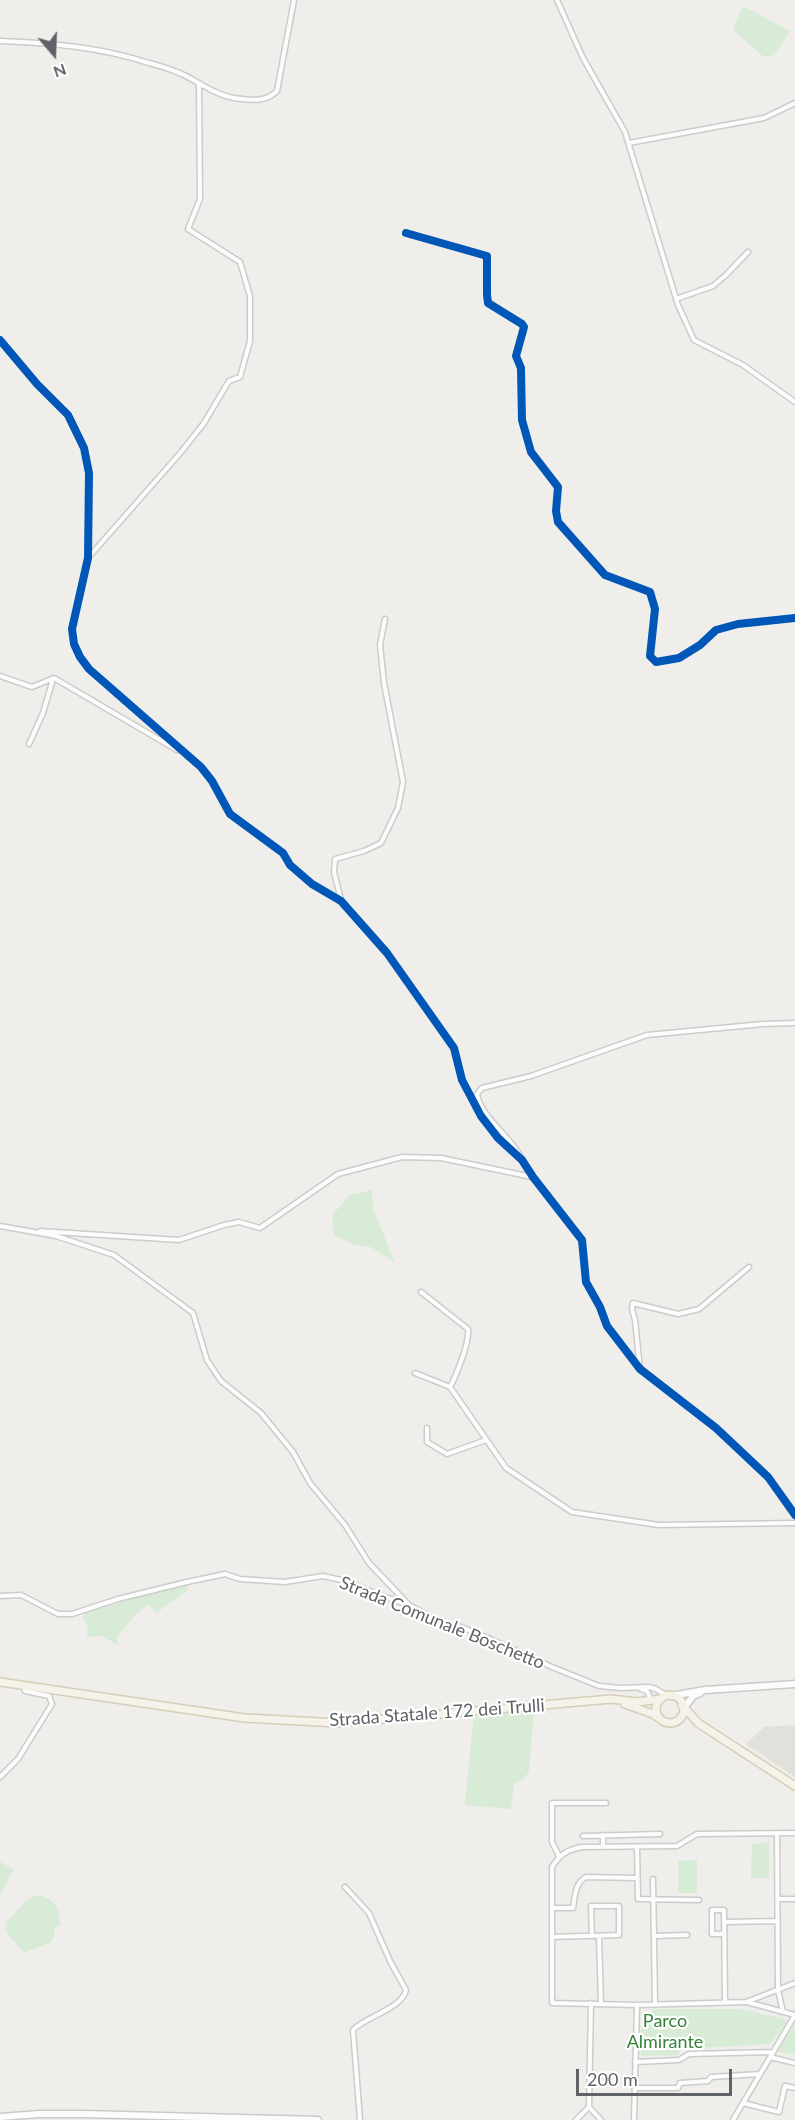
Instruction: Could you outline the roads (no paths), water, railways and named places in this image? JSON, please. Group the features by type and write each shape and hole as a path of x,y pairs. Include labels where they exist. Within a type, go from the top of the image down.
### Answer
{"main road":[{"name":"Strada Statale 172 dei Trulli","path":"0,1682 245,1718 338,1722 611,1699 637,1702 666,1697"},
{"path":"656,1709 666,1697 709,1690 795,1684"},
{"path":"676,1721 693,1696 709,1690"},
{"path":"666,1697 678,1699 698,1723 795,1786"},
{"path":"611,1699 653,1714 667,1723 676,1721 698,1723"},
{"path":"651,1700 659,1718"},
{"path":"0,2117 318,2120"}],"street":[{"path":"0,41 68,44 95,48 181,74 227,97 261,100 271,97 277,91 294,0"},
{"path":"557,0 583,58 625,132 676,299 694,340 743,365 795,402"},
{"path":"88,558 182,451 204,423 229,381 240,378 250,341 249,296 240,262 188,229 200,199 199,83"},
{"path":"629,143 764,118 795,103"},
{"path":"406,233 487,256 488,303 524,327 516,356 521,368 522,420 531,452 558,487 556,512 558,522 605,575 650,592 655,609 650,656 656,662 680,658 700,645 716,630 738,624 795,618"},
{"path":"676,299 713,286 748,252"},
{"path":"0,339 37,384 68,415 84,448 89,473 88,558 72,630 74,644 80,657 96,675 201,767 212,781 230,814 283,853 290,865 312,884 341,901 387,953 454,1048 462,1080 481,1116 498,1138 522,1160"},
{"path":"341,901 334,872 335,859 364,851 381,843 398,808 403,782 384,682 380,645 385,620"},
{"path":"0,676 32,687 54,678"},
{"path":"54,678 188,756"},
{"path":"28,744 43,713 54,678"},
{"path":"795,1023 647,1035 531,1076 482,1088 477,1094 482,1108 515,1147 533,1177 582,1240 586,1282 600,1307 607,1326 640,1369 716,1428 768,1477 795,1515"},
{"path":"21,1230 179,1240 239,1222 260,1228 338,1173 402,1157 441,1158 533,1177"},
{"path":"0,1226 56,1236 114,1255 193,1313 207,1360 221,1382 261,1413 292,1452 310,1483 345,1525 369,1563 409,1605"},
{"path":"640,1369 633,1303 678,1314 699,1309 749,1267"},
{"path":"421,1292 468,1329 469,1334 450,1388"},
{"path":"415,1373 450,1388 506,1468 572,1512 658,1525 795,1523"},
{"path":"427,1428 427,1442 447,1454 486,1440"},
{"name":"Strada Comunale Boschetto","path":"0,1596 21,1595 58,1614 72,1614 130,1596 225,1575 240,1579 285,1581 323,1576 346,1581 379,1596 409,1605 444,1624 461,1627 599,1686 640,1689 649,1687 656,1689 666,1697"},
{"path":"0,1777 18,1759 52,1704 49,1696 25,1691 24,1686"},
{"path":"640,1689 647,1691 651,1700"},
{"path":"559,1856 552,1842 552,1803 606,1803"},
{"path":"777,1833 778,1990 783,2012"},
{"path":"733,2120 795,2015 746,2002 637,2005 552,2003 552,1867 559,1856 569,1849 677,1846 697,1834 795,1833"},
{"path":"583,1836 660,1834"},
{"path":"603,1835 603,1848"},
{"path":"637,1848 638,1899 699,1900"},
{"path":"552,1908 573,1908 577,1887 580,1880 586,1876 638,1878"},
{"path":"653,1879 655,2004"},
{"path":"345,1887 369,1913 390,1961 406,1989 405,1994 390,2007 353,2030 360,2120"},
{"path":"778,1899 795,1899"},
{"path":"552,1936 592,1936 599,1936 619,1935 619,1906 591,1906 592,1936"},
{"path":"724,1934 712,1934 712,1910 724,1910 725,2002"},
{"path":"724,1922 778,1921"},
{"path":"654,1936 687,1935"},
{"path":"599,1936 601,2004"},
{"path":"746,2002 795,1983"},
{"path":"591,2003 590,2107 602,2120"},
{"path":"634,2120 637,2005"},
{"path":"635,2062 679,2060 689,2054 773,2052"},
{"path":"770,2056 795,2063"},
{"path":"635,2088 678,2088 680,2083 708,2081 711,2077 760,2074"},
{"path":"743,2103 779,2112 785,2086 795,2088"},
{"path":"576,2120 590,2107"}],"park label":[{"name":"Parco Almirante","path":"665,2031"}]}
